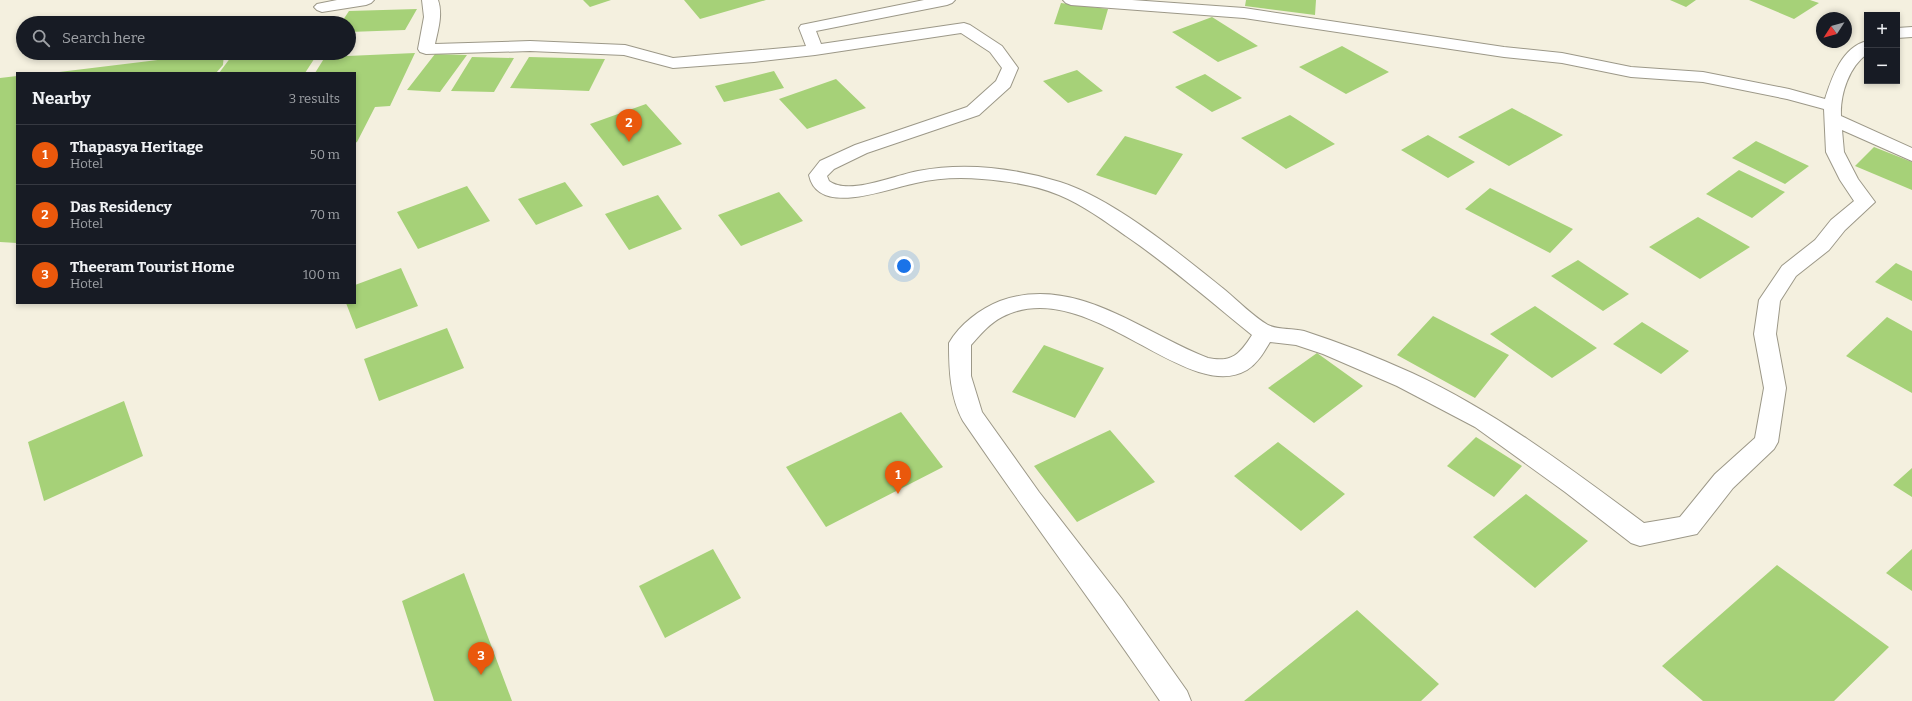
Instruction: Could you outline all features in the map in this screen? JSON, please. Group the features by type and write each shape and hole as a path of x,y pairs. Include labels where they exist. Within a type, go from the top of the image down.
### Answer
{"street":[{"path":"322,7 366,0"},
{"path":"430,0 432,4 426,50 530,46 625,50 673,63 754,57 815,50 964,28 996,49 1010,68 1004,84 973,111 861,149 828,165 818,175 820,184 829,190 841,192 856,191 917,177 957,171 1001,175 1034,182 1072,194 1126,226 1264,332 1297,337 1332,348 1406,380 1483,421 1574,485 1640,535 1688,526 1724,481 1766,442 1775,388 1764,334 1770,300 1789,271 1822,245 1838,225 1865,202 1849,180 1835,152 1833,112 1840,76 1852,56 1864,48"},
{"path":"815,50 807,28 947,0"},
{"path":"1071,0 1244,13 1504,52 1562,58 1631,72 1703,77 1789,94 1833,112 1912,155"},
{"path":"1900,33 1912,32"},
{"path":"1177,701 1112,608 1030,499 971,415 960,376 960,343 980,323 996,311 1014,304 1046,300 1090,310 1193,362 1214,368 1234,366 1249,357 1264,332"}],"building":[{"path":"583,0 611,0 590,7"},
{"path":"684,0 766,0 700,19"},
{"path":"1246,0 1316,0 1315,15 1245,6"},
{"path":"1670,0 1696,0 1686,7"},
{"path":"1749,0 1810,0 1819,3 1794,19"},
{"path":"1061,3 1108,9 1102,30 1054,24"},
{"path":"417,9 405,30 356,32 356,16 346,16 349,11"},
{"path":"1212,17 1258,46 1218,62 1172,32"},
{"path":"1342,46 1389,72 1346,94 1299,67"},
{"path":"415,53 390,106 375,107 356,142 356,72 316,72 323,60 356,60 356,56"},
{"path":"435,54 467,55 440,92 407,90"},
{"path":"472,57 514,58 494,92 451,91"},
{"path":"529,57 605,59 589,91 510,88"},
{"path":"158,60 223,60 223,65 217,72 59,72"},
{"path":"229,60 313,60 306,72 220,72"},
{"path":"1077,70 1103,91 1068,103 1043,81"},
{"path":"774,71 784,88 724,102 715,86"},
{"path":"1205,74 1242,98 1212,112 1175,87"},
{"path":"16,76 16,243 0,242 0,78"},
{"path":"836,79 866,108 807,129 779,99"},
{"path":"646,104 682,144 623,166 590,124"},
{"path":"1512,108 1563,135 1509,166 1458,137"},
{"path":"1290,115 1335,144 1286,169 1241,138"},
{"path":"1428,135 1475,162 1448,178 1401,150"},
{"path":"1125,136 1183,154 1156,195 1096,175"},
{"path":"1756,141 1809,166 1785,184 1732,158"},
{"path":"1874,147 1912,162 1912,190 1855,166"},
{"path":"1739,170 1785,192 1752,218 1706,194"},
{"path":"565,182 583,206 536,225 518,199"},
{"path":"467,186 490,221 418,249 397,212"},
{"path":"1490,188 1573,229 1550,253 1465,209"},
{"path":"779,192 803,221 741,246 718,215"},
{"path":"658,195 682,229 629,250 605,214"},
{"path":"1698,217 1750,247 1700,279 1649,247"},
{"path":"1578,260 1629,294 1603,311 1551,276"},
{"path":"1896,263 1912,271 1912,301 1875,282"},
{"path":"401,268 418,306 356,329 346,304 356,304 356,285"},
{"path":"1535,306 1597,348 1552,378 1490,334"},
{"path":"1433,316 1509,355 1475,398 1397,355"},
{"path":"1887,317 1912,331 1912,393 1846,356"},
{"path":"1642,322 1689,351 1661,374 1613,344"},
{"path":"447,328 464,368 379,401 364,359"},
{"path":"1044,345 1104,368 1075,418 1012,392"},
{"path":"1317,353 1363,386 1314,423 1268,388"},
{"path":"124,401 143,456 44,501 28,442"},
{"path":"901,412 943,467 826,527 786,467"},
{"path":"1110,430 1155,482 1077,522 1034,466"},
{"path":"1476,437 1522,466 1494,497 1447,466"},
{"path":"1278,442 1345,494 1301,531 1234,476"},
{"path":"1912,468 1912,497 1893,485"},
{"path":"1526,494 1588,541 1535,588 1473,537"},
{"path":"713,549 741,598 665,638 639,586"},
{"path":"1912,549 1912,591 1886,573"},
{"path":"1777,565 1889,647 1834,701 1703,701 1662,666"},
{"path":"464,573 512,701 434,701 402,601"},
{"path":"1357,610 1439,684 1421,701 1244,701"}],"place":[{"name":"Das Residency","path":"629,142"},
{"name":"Thapasya Heritage","path":"898,494"},
{"name":"Theeram Tourist Home","path":"481,675"}]}
